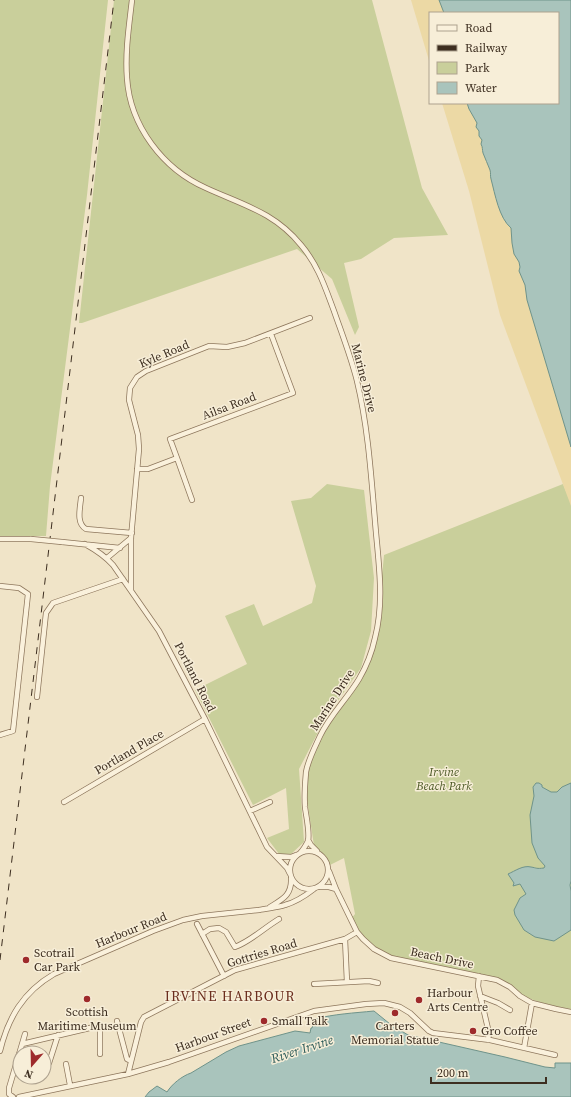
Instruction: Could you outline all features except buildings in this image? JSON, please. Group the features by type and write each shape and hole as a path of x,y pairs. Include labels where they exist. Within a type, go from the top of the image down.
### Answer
{"street":[{"name":"Marine Drive","path":"132,0 126,57 127,80 131,103 151,144 166,161 184,176 204,188 269,216 286,229 301,244 313,260 322,279 351,358 362,402 368,442 381,595 379,617 375,639 359,679 322,733 308,764 305,794 308,840"},
{"name":"Kyle Road","path":"131,590 132,536 139,449 138,435 129,400 130,388 136,377 146,371 210,346 227,347 245,343 310,318"},
{"name":"Ailsa Road","path":"177,458 170,439 293,393 271,334"},
{"path":"137,469 148,469 177,458 192,500"},
{"path":"81,498 79,521 82,527 86,529 132,536"},
{"path":"107,558 132,536"},
{"name":"Portland Road","path":"0,539 31,539 85,544 107,558 159,631 205,719 267,847 286,868 291,876"},
{"path":"85,544 120,548"},
{"path":"37,697 46,613 53,603 123,579"},
{"path":"0,586 19,588 28,594 13,731 0,735"},
{"name":"Portland Place","path":"64,802 205,719"},
{"path":"250,811 270,802"},
{"path":"319,887 327,877 329,872 328,866 325,859 315,851 308,840 303,849 292,860 290,868 291,876 298,886 304,889 314,889 319,887 336,889"},
{"path":"276,856 291,857 309,851 321,855"},
{"name":"Beach Drive","path":"329,872 356,932 374,948 391,958 497,980 510,987 520,996 532,1003 571,1012"},
{"name":"Harbour Road","path":"0,1051 7,1026 21,1002 46,978 153,931 183,920 202,916 259,910 268,907 286,896 289,892 292,884 291,876"},
{"name":"Harbour Road","path":"268,907 284,906 305,896 314,889"},
{"path":"202,934 210,929 219,928 226,932 235,947 253,938 279,918"},
{"path":"197,924 224,976"},
{"name":"Gottries Road","path":"128,1074 141,1022 144,1016 235,970 345,939 356,932"},
{"path":"345,939 347,982"},
{"path":"479,976 478,986 489,1033 488,1040"},
{"path":"314,984 369,981 378,983"},
{"path":"480,996 498,1003 510,1010"},
{"name":"Harbour Street","path":"17,1097 128,1074 169,1062 314,1011 366,1004 384,1003 400,1007 410,1013 433,1033 488,1040 555,1055"},
{"path":"524,1048 532,1003"},
{"path":"117,1021 124,1051 127,1059 131,1061"},
{"path":"22,1044 94,1027 100,1029 100,1054"},
{"path":"17,1097 9,1094 9,1088 25,1034"},
{"path":"52,1054 58,1035"},
{"path":"66,1064 70,1085"}],"green space":[{"path":"0,0 108,0 87,195 50,486 46,536 0,536"},
{"path":"114,0 372,0 422,188 448,235 394,238 361,259 344,263 359,327 355,335 332,279 297,249 79,323"},
{"path":"327,484 364,490 374,578 371,631 361,668 325,719 299,769 304,842 290,855 279,854 267,838 289,829 286,788 253,805 195,690 247,664 225,616 254,604 263,626 312,603 316,586 291,501 311,498"},
{"name":"Irvine Beach Park","path":"563,484 571,503 571,1009 551,1006 522,996 500,981 384,955 359,935 351,919 355,914 344,858 328,866 320,854 315,852 307,800 307,771 322,733 368,665 377,628 384,555"}],"sand":[{"path":"411,0 464,0 468,12 429,12 429,61"},
{"path":"442,104 495,104 571,344 571,506 500,315 469,191"}],"water":[{"path":"439,0 571,0 571,447 527,300 525,285 519,271 519,262 514,254 511,228 500,212 490,170 483,153 481,144 482,140 476,127 477,123 467,104 559,104 559,12 444,12"},
{"path":"536,783 539,783 542,787 551,792 557,792 562,787 571,783 571,930 554,941 535,937 524,930 515,915 514,910 520,898 526,894 520,884 513,886 514,883 508,874 525,867 544,868 545,866 538,858 532,843 530,815 534,796 533,787"},
{"name":"River Irvine","path":"374,1011 390,1024 408,1035 545,1067 555,1068 555,1063 571,1063 571,1097 145,1097 157,1086 167,1092 174,1083 181,1078 239,1046 295,1031 310,1033 315,1019 322,1017"}],"railway":[{"path":"0,960 114,0"}],"place":[{"name":"Scotrail Car Park","path":"26,960"},
{"name":"Scottish Maritime Museum","path":"87,999"},
{"name":"Harbour Arts Centre","path":"419,1000"},
{"name":"Carters Memorial Statue","path":"395,1013"},
{"name":"Small Talk","path":"264,1021"},
{"name":"Gro Coffee","path":"473,1031"}],"district":[{"name":"IRVINE HARBOUR","path":"230,996"}]}
